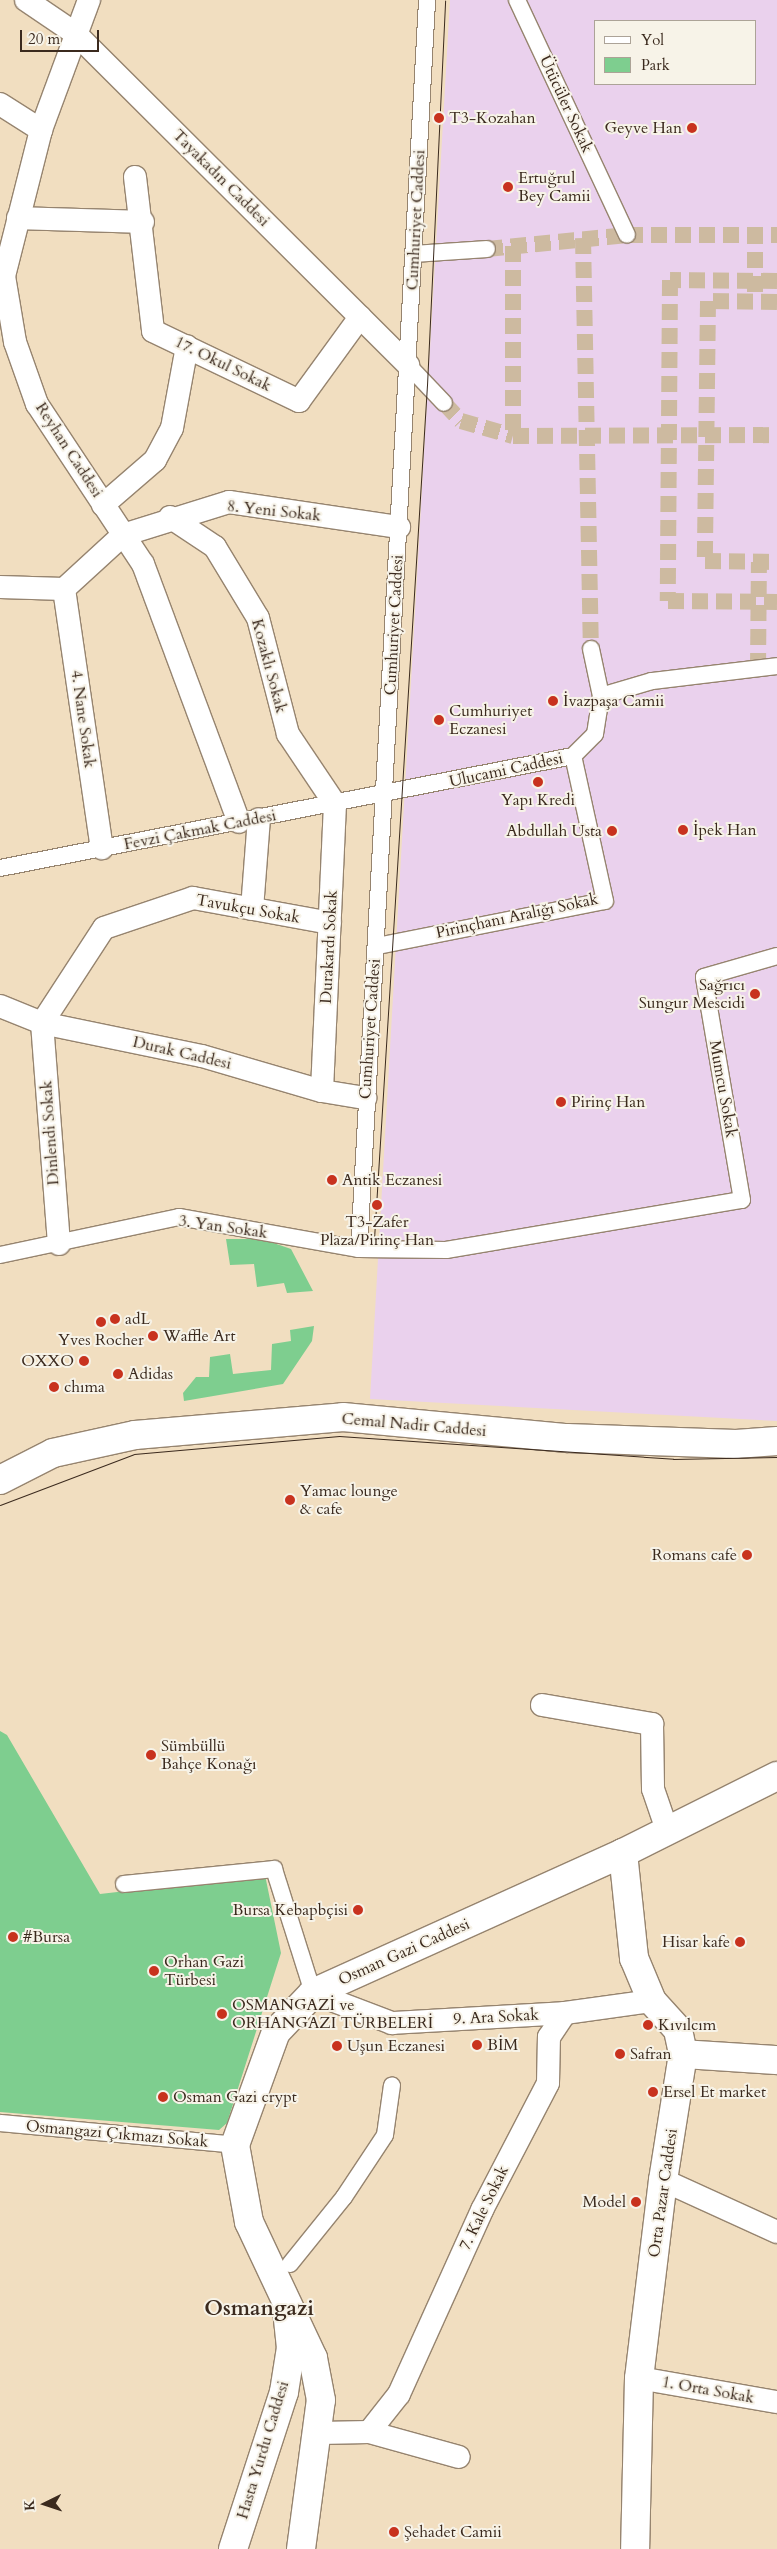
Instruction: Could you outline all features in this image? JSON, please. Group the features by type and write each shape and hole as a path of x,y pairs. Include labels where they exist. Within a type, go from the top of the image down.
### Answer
{"main road":[{"name":"Cemal Nadir Caddesi","path":"0,1480 53,1453 134,1435 343,1417 575,1439 777,1442"},
{"name":"Osman Gazi Caddesi","path":"235,2145 276,2032 314,1993 623,1853 777,1776"},
{"name":"Orta Pazar Caddesi","path":"623,1853 634,1958 652,2001 678,2030 684,2054 663,2180 640,2378 635,2549"},
{"path":"684,2054 777,2060"},
{"path":"235,2145 249,2222 288,2303"},
{"name":"Hasta Yurdu Caddesi","path":"288,2303 313,2358 321,2400 319,2433 301,2549"},
{"name":"Hasta Yurdu Caddesi","path":"233,2549 284,2392 291,2348 288,2303"}],"street":[{"name":"Tayakadın Caddesi","path":"26,0 76,34 408,366"},
{"name":"Reyhan Caddesi","path":"89,0 41,130 4,276 15,342 37,404 143,564 249,820"},
{"name":"Cumhuriyet Caddesi","path":"359,1249 365,1098 376,946 393,793 399,528 427,0"},
{"name":"Ütücüler Sokak","path":"517,0 627,235"},
{"path":"0,104 41,130"},
{"name":"17. Okul Sokak","path":"135,177 143,222 153,330 299,400 360,317"},
{"path":"18,218 143,222"},
{"path":"414,254 487,249"},
{"path":"104,504 156,460 172,428 187,346"},
{"path":"408,366 444,403"},
{"name":"8. Yeni Sokak","path":"123,535 170,517 230,502 399,528"},
{"name":"Kozaklı Sokak","path":"170,517 215,548 258,618 288,734 335,804"},
{"path":"0,587 64,589 123,535"},
{"name":"4. Nane Sokak","path":"64,589 102,848"},
{"path":"591,649 601,696 652,681 777,666"},
{"name":"Ulucami Caddesi","path":"393,793 573,756 595,734 601,696"},
{"name":"Pirinçhanı Aralığı Sokak","path":"376,946 605,900 573,756"},
{"name":"Fevzi Çakmak Caddesi","path":"0,868 393,793"},
{"name":"Durakardı Sokak","path":"322,1091 335,804"},
{"path":"249,820 252,909"},
{"name":"Tavukçu Sokak","path":"42,1023 104,928 193,898 330,923"},
{"name":"Mumcu Sokak","path":"742,1200 704,977 777,956"},
{"name":"Durak Caddesi","path":"0,1006 42,1023 202,1056 322,1091 365,1098"},
{"name":"Dinlendi Sokak","path":"42,1023 58,1244"},
{"name":"3. Yan Sokak","path":"0,1255 179,1217 359,1249 446,1250 742,1200"},
{"path":"542,1705 652,1724 654,1789 667,1830"},
{"path":"124,1884 274,1868 314,1993"},
{"name":"9. Ara Sokak","path":"314,1993 392,2023 564,2013"},
{"path":"564,2013 652,2001"},
{"name":"7. Kale Sokak","path":"369,2432 399,2394 417,2360 482,2210 548,2084 549,2037 564,2013"},
{"path":"290,2264 344,2197 385,2135 392,2085"},
{"name":"Osmangazi Çıkmazı Sokak","path":"0,2123 235,2145"},
{"path":"663,2180 777,2232"},
{"name":"1. Orta Sokak","path":"640,2378 777,2402"},
{"path":"319,2433 369,2432 459,2456"}],"shaded area":[{"path":"450,0 777,0 777,1421 370,1399"}],"green space":[{"path":"226,1239 262,1239 291,1249 313,1291 287,1293 284,1283 257,1287 254,1264 230,1265"},
{"path":"314,1326 312,1341 283,1384 184,1401 183,1393 196,1377 209,1377 210,1357 230,1354 233,1374 271,1370 272,1344 291,1341 290,1330"},
{"path":"0,1731 7,1735 100,1894 265,1875 281,1953 227,2123 219,2130 0,2112"}],"tunnel":[{"path":"487,249 627,235 777,235"},
{"path":"755,235 755,292"},
{"path":"583,238 591,649"},
{"path":"513,246 513,436"},
{"path":"777,281 670,280 668,601 777,602"},
{"path":"777,302 708,301 705,561 777,562"},
{"path":"444,403 461,421 513,436 777,435"},
{"path":"758,669 759,562"}],"tram line":[{"path":"374,1239 427,385 445,0"},
{"path":"0,1505 134,1454 339,1436 673,1459 777,1457"}],"place":[{"name":"T3-Kozahan","path":"439,118"},
{"name":"Geyve Han","path":"692,128"},
{"name":"Ertuğrul Bey Camii","path":"508,187"},
{"name":"İvazpaşa Camii","path":"553,701"},
{"name":"Cumhuriyet Eczanesi","path":"439,720"},
{"name":"Yapı Kredi","path":"538,782"},
{"name":"İpek Han","path":"683,830"},
{"name":"Abdullah Usta","path":"612,831"},
{"name":"Sağrıcı Sungur Mescidi","path":"755,994"},
{"name":"Pirinç Han","path":"561,1102"},
{"name":"Antik Eczanesi","path":"332,1180"},
{"name":"T3-Zafer Plaza/Pirinç Han","path":"377,1205"},
{"name":"adL","path":"115,1319"},
{"name":"Yves Rocher","path":"101,1322"},
{"name":"Waffle Art","path":"153,1336"},
{"name":"OXXO","path":"84,1361"},
{"name":"Adidas","path":"118,1374"},
{"name":"chıma","path":"54,1387"},
{"name":"Yamac lounge & cafe","path":"290,1500"},
{"name":"Romans cafe","path":"747,1555"},
{"name":"Sümbüllü Bahçe Konağı","path":"151,1755"},
{"name":"Bursa Kebapbçisi","path":"358,1910"},
{"name":"#Bursa","path":"13,1937"},
{"name":"Hisar kafe","path":"740,1942"},
{"name":"Orhan Gazi Türbesi","path":"154,1971"},
{"name":"OSMANGAZİ ve ORHANGAZI TÜRBELERİ","path":"222,2014"},
{"name":"Kıvılcım","path":"648,2025"},
{"name":"BİM","path":"477,2045"},
{"name":"Uşun Eczanesi","path":"337,2046"},
{"name":"Safran","path":"620,2054"},
{"name":"Ersel Et market","path":"653,2092"},
{"name":"Osman Gazi crypt","path":"163,2097"},
{"name":"Model","path":"636,2202"},
{"name":"Şehadet Camii","path":"394,2532"}],"district":[{"name":"Osmangazi","path":"259,2309"}]}
